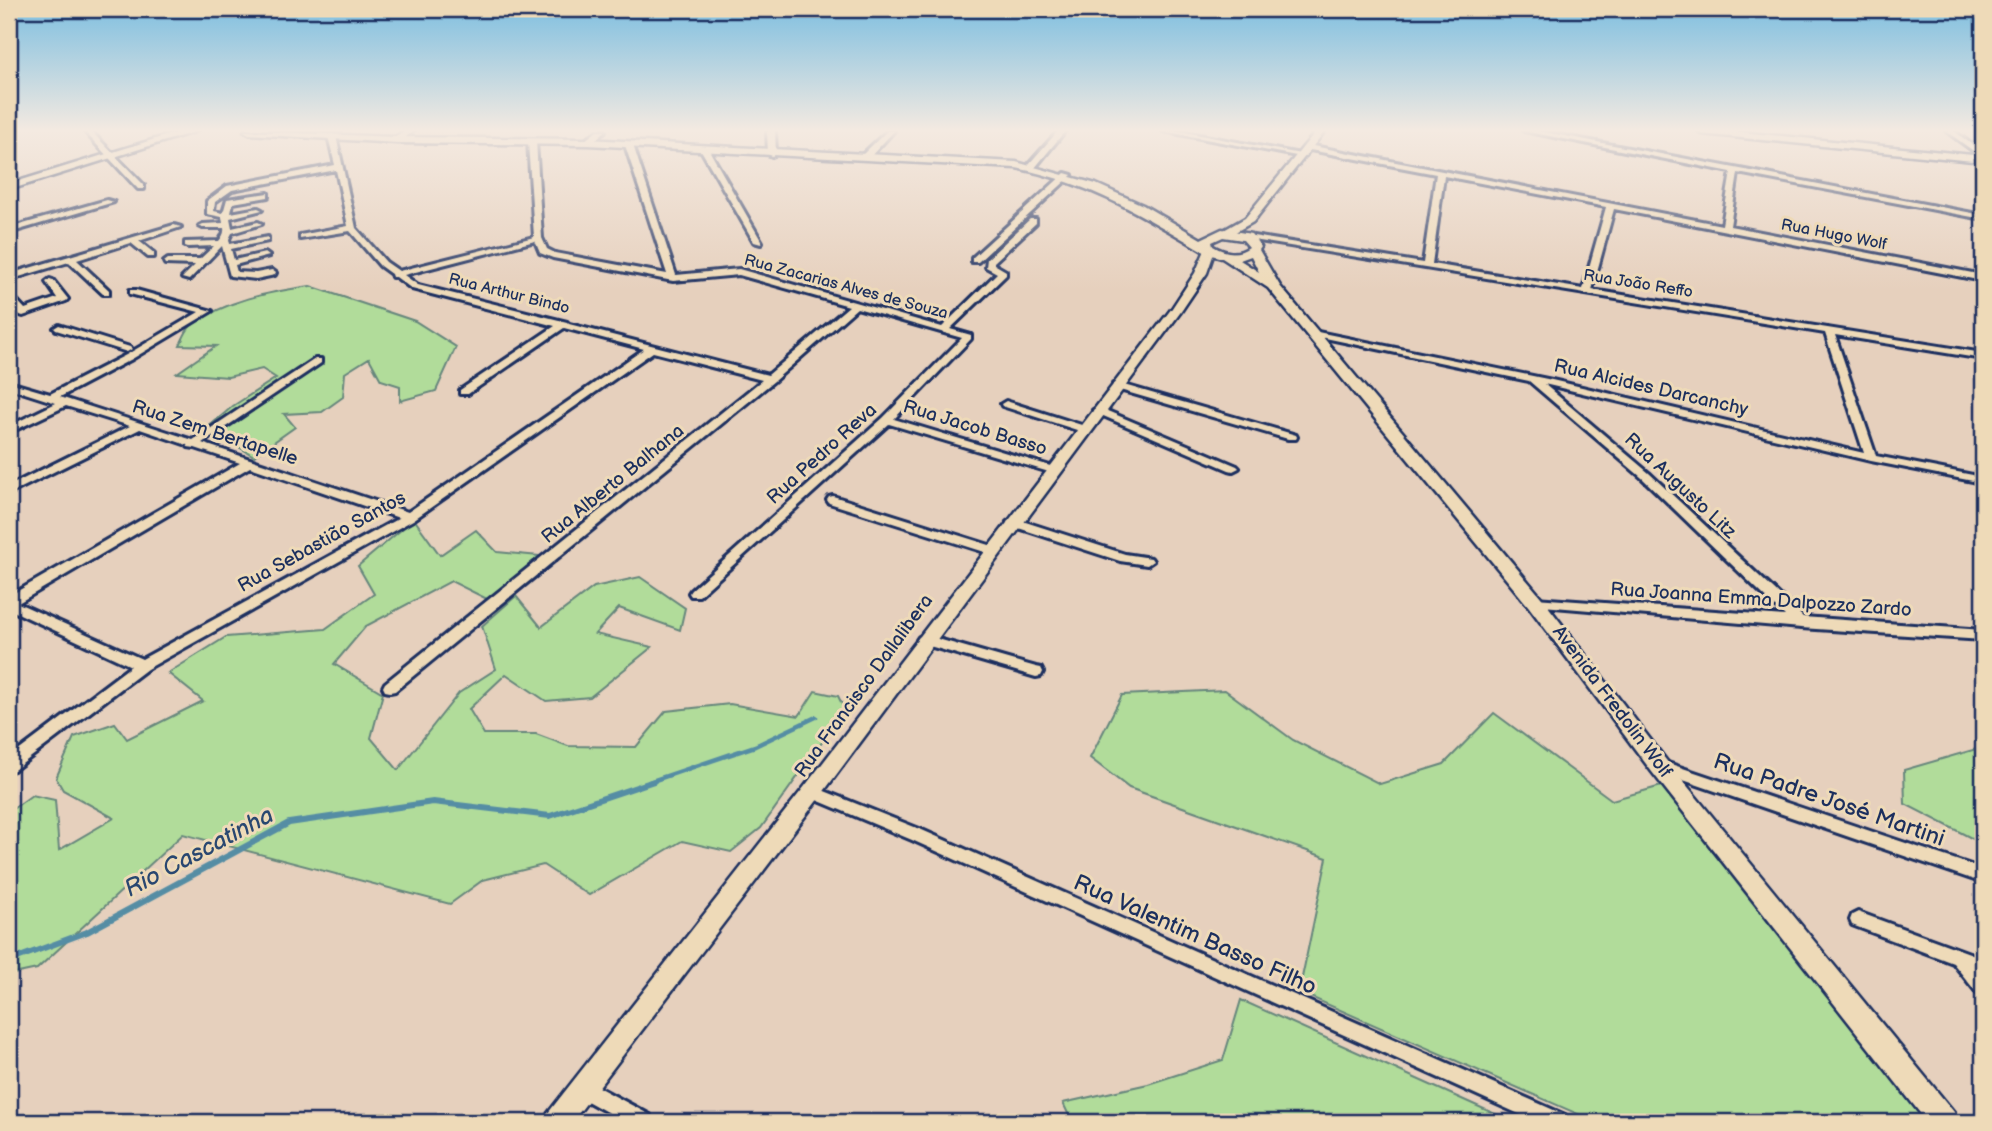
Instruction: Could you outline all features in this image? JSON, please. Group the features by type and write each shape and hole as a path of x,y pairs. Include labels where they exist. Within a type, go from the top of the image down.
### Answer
{"main road":[{"path":"1086,184 1156,214 1224,233 1251,244 1243,256 1216,252 1206,240 1224,233"},
{"name":"Avenida Fredolin Wolf","path":"1156,214 1274,287"},
{"name":"Avenida Fredolin Wolf","path":"1251,244 1274,287 1535,602 1659,766 1944,1122"}],"street":[{"path":"138,184 141,187"},
{"path":"226,233 210,212 211,201 230,188 252,184"},
{"name":"Rua Arthur Bindo","path":"341,184 352,228 395,275 415,287 770,379"},
{"path":"534,184 538,238 543,251 673,278 642,184"},
{"path":"724,184 758,242"},
{"path":"944,330 1003,273 975,260 1059,184"},
{"path":"1224,233 1249,220 1278,184"},
{"path":"1427,267 1439,184"},
{"name":"Rua Hugo Wolf","path":"1490,184 1983,278"},
{"path":"1726,227 1733,184"},
{"path":"1804,184 1983,217"},
{"path":"265,195 230,201 226,233 233,274 240,276 272,272"},
{"path":"9,231 110,202"},
{"path":"1587,292 1610,207"},
{"path":"186,278 226,233 258,210"},
{"path":"1249,220 1251,244"},
{"path":"989,265 1033,221"},
{"path":"188,244 258,224"},
{"path":"203,226 264,239"},
{"path":"9,277 177,227"},
{"path":"303,237 352,228"},
{"path":"395,275 538,238"},
{"path":"132,240 151,255"},
{"name":"Rua João Reffo","path":"1251,244 1287,246 1427,267 1983,356"},
{"name":"Rua Francisco Dallalibera","path":"557,1122 812,792 1216,252"},
{"path":"231,263 265,256"},
{"path":"71,259 106,292"},
{"path":"168,262 202,262"},
{"name":"Rua Zacarias Alves de Souza","path":"673,278 739,272 968,337"},
{"path":"9,297 23,313 63,299 50,282"},
{"path":"51,398 130,357 207,310 133,292"},
{"name":"Rua Alberto Balhana","path":"390,687 770,379 856,305"},
{"path":"464,392 564,324"},
{"path":"59,328 127,349"},
{"path":"1829,331 1871,458"},
{"name":"Rua Alcides Darcanchy","path":"1311,332 1531,379 1871,458 1983,480"},
{"name":"Rua Pedro Reva","path":"695,593 887,420 968,337"},
{"path":"76,384 85,373 127,349 153,341"},
{"name":"Rua Sebastião Santos","path":"9,766 142,665 410,517 652,348"},
{"path":"192,445 318,361"},
{"name":"Rua Augusto Litz","path":"1531,379 1645,475 1801,623"},
{"name":"Rua Zem Bertapelle","path":"9,385 138,425 410,517"},
{"path":"1117,386 1292,437"},
{"path":"9,430 65,402"},
{"path":"1006,404 1084,429"},
{"path":"1098,410 1233,468"},
{"name":"Rua Jacob Basso","path":"887,420 1053,470"},
{"path":"9,491 138,425"},
{"path":"9,603 248,463"},
{"path":"833,500 992,550"},
{"path":"1013,522 1124,558 1147,561"},
{"name":"Rua Joanna Emma Dalpozzo Zardo","path":"1535,602 1983,635"},
{"path":"9,603 142,665"},
{"path":"924,640 1036,672"},
{"name":"Rua Padre José Martini","path":"1659,766 1983,876"},
{"name":"Rua Valentim Basso Filho","path":"812,792 917,835 1558,1122"},
{"path":"1858,920 1983,966"},
{"path":"1957,957 1983,987"},
{"path":"583,1088 643,1122"}],"green space":[{"path":"310,286 415,321 456,347 436,391 400,401 400,386 381,380 369,358 345,373 343,397 322,412 284,414 295,427 254,456 207,428 233,406 276,378 262,369 228,377 177,373 216,346 180,345 191,326 218,310 264,294"},
{"path":"414,519 440,555 476,530 497,552 550,557 487,599 451,581 366,626 334,664 383,693 371,738 398,770 459,693 496,669 482,626 516,596 541,627 594,587 640,577 685,608 680,630 619,608 595,634 652,647 590,697 546,701 506,674 469,709 484,734 536,734 568,746 636,747 666,711 730,704 799,716 815,691 838,696 845,710 761,828 731,852 682,841 589,895 543,865 483,880 450,904 183,834 37,969 9,975 9,866 17,864 10,811 32,795 55,800 59,850 114,818 63,790 56,778 74,737 115,723 127,739 203,701 168,673 226,637 325,629 374,594 358,566"},
{"path":"1225,690 1293,740 1380,784 1444,764 1494,713 1612,800 1665,785 1926,1122 1596,1122 1299,992 1327,858 1129,788 1090,758 1122,695"},
{"path":"1983,747 1983,844 1905,804 1904,770"},
{"path":"1241,1000 1513,1122 1072,1122 1063,1103 1148,1084 1223,1060"}],"waterway":[{"name":"Rio Cascatinha","path":"649,782 755,746 816,717"},
{"name":"Rio Cascatinha","path":"9,961 87,932 289,823 433,802 550,816 654,781"}]}
